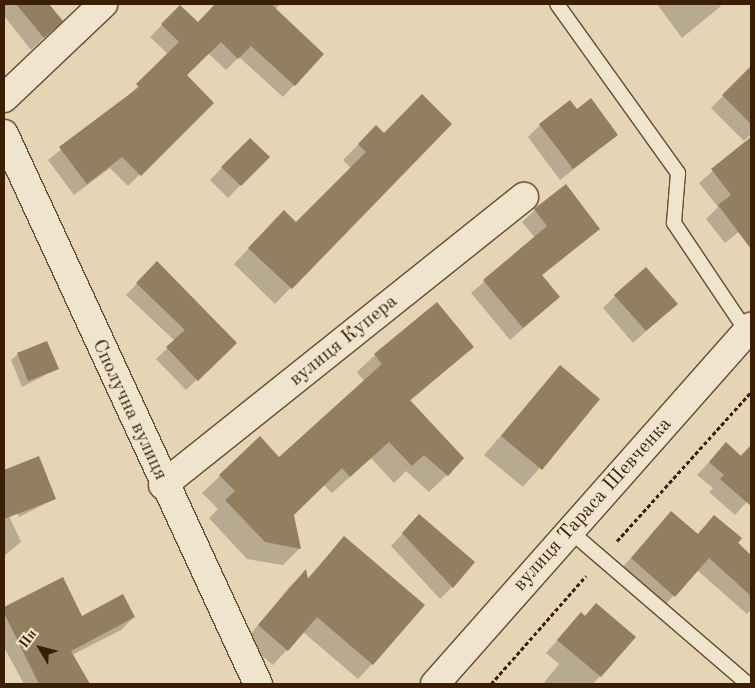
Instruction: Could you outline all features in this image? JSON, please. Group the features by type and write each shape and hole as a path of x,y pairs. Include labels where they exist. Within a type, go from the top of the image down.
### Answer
{"street":[{"path":"4,98 103,4"},
{"name":"Сполучна вулиця","path":"4,134 163,485 258,684"},
{"name":"вулиця Купера","path":"163,485 524,198"},
{"name":"вулиця Тараса Шевченка","path":"436,684 749,330"}],"lane":[{"path":"557,4 678,173 674,223 749,330"},
{"path":"570,531 748,684"}],"path":[{"path":"491,684 602,557 751,392"}],"building":[{"path":"16,4 49,4 63,21 44,38"},
{"path":"215,4 271,4 324,54 295,86 251,46 238,59 221,42 187,75 214,103 141,176 122,157 87,184 59,147 139,87 136,84 179,42 161,24 180,5 198,22"},
{"path":"751,66 751,124 722,95"},
{"path":"422,94 452,124 292,289 248,248 284,210 296,222 366,152 358,144 376,125 384,133"},
{"path":"591,98 618,135 573,169 539,124 570,100 577,109"},
{"path":"751,137 751,249 718,205 731,195 711,169"},
{"path":"250,138 270,157 241,186 221,167"},
{"path":"566,184 600,229 542,275 560,297 523,328 483,280 547,226 534,209"},
{"path":"157,261 237,343 198,381 166,347 185,330 136,283"},
{"path":"646,267 678,304 646,331 614,295"},
{"path":"437,302 474,347 410,400 464,458 448,476 424,455 412,466 389,442 350,477 342,468 294,515 301,549 265,542 225,500 235,491 219,475 260,436 279,457 382,364 374,354"},
{"path":"47,341 59,369 28,381 17,353"},
{"path":"560,365 600,399 542,470 501,436"},
{"path":"726,442 741,456 751,445 751,506 720,479 724,475 709,462"},
{"path":"39,456 56,499 4,519 4,470"},
{"path":"671,511 698,534 714,515 742,538 738,543 751,555 751,596 709,558 675,597 631,558"},
{"path":"419,514 475,562 453,588 402,533"},
{"path":"344,536 425,605 373,665 317,617 288,651 258,625 306,569 308,579"},
{"path":"63,577 82,616 123,594 135,617 71,651 90,684 39,684 4,613 4,607"},
{"path":"596,603 636,637 601,677 557,640 581,612 585,616"}]}
